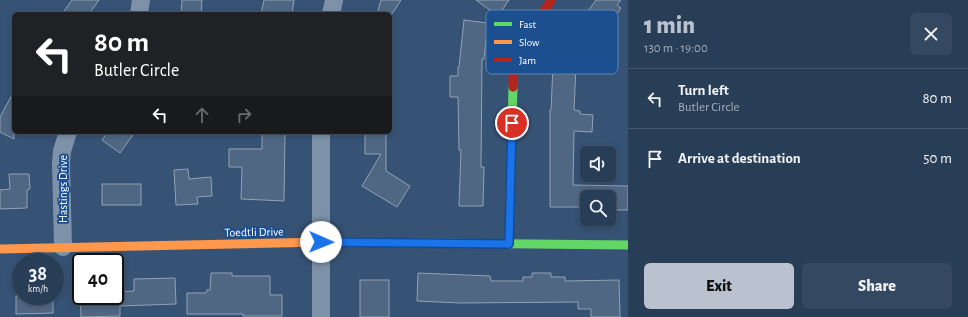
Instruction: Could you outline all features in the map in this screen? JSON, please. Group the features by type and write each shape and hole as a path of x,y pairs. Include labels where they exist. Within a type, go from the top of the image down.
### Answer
{"street":[{"path":"139,12 141,0"},
{"path":"331,12 334,0"},
{"path":"545,10 551,0"},
{"path":"509,244 513,74"},
{"name":"Hastings Drive","path":"64,247 61,163 62,151 67,134"},
{"path":"321,134 321,317"},
{"name":"Toedtli Drive","path":"0,249 321,242 628,245"}],"building":[{"path":"72,0 99,0 90,12 63,12"},
{"path":"182,0 202,0 201,12 181,12"},
{"path":"264,0 294,0 292,12 261,12"},
{"path":"381,0 401,0 392,14 392,12 378,12"},
{"path":"476,0 509,0 502,10 490,10"},
{"path":"596,0 621,0 617,5 621,8 618,12 618,10 589,10"},
{"path":"464,20 486,23 486,41 484,59 482,59 481,167 484,167 483,206 459,206 461,150 459,150 458,97 450,97 450,76 458,76"},
{"path":"553,74 576,74 574,110 580,111 580,114 593,115 592,132 574,131 573,185 628,186 628,210 616,210 616,190 580,190 580,207 550,207 550,110"},
{"path":"12,95 12,134 14,134 14,139 0,132 0,117"},
{"path":"106,134 134,134 120,153 102,140"},
{"path":"262,134 285,134 284,201 241,199 242,167 229,167 229,149 262,149"},
{"path":"365,134 386,134 386,171 410,186 397,207 362,186 381,154 365,154"},
{"path":"188,169 189,179 211,177 212,196 197,197 198,204 176,205 174,170"},
{"path":"9,174 29,174 30,189 27,190 27,208 0,209 0,190 10,189"},
{"path":"102,184 141,184 141,205 102,205"},
{"path":"211,273 232,273 232,276 270,276 270,295 282,295 282,316 187,314 187,293 206,293 207,290 210,290"},
{"path":"418,273 490,276 491,281 523,281 523,277 532,277 532,273 551,273 551,277 565,277 565,281 619,280 620,317 591,317 591,309 578,309 578,302 460,303 417,301"},
{"path":"175,278 176,304 120,306 120,316 81,317 80,305 124,305 124,292 134,291 134,279"},
{"path":"360,280 389,280 389,317 360,317"},
{"path":"16,305 53,305 53,313 16,314"}],"traffic: fast":[{"path":"509,244 513,87"},
{"path":"324,242 628,245"}],"traffic: slow":[{"path":"0,249 324,242"}],"traffic: jam":[{"path":"545,10 551,0"},
{"path":"513,74 513,87"}],"route":[{"path":"321,242 509,244 512,123"}]}
